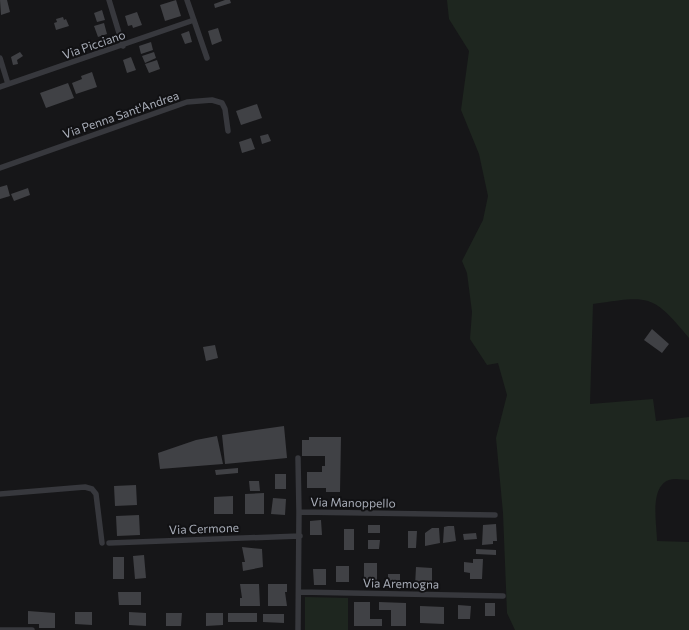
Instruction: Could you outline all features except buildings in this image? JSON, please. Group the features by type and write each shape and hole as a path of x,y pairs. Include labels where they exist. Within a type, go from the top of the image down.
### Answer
{"street":[{"path":"109,0 123,46"},
{"path":"187,0 207,58"},
{"name":"Via Picciano","path":"0,87 194,20"},
{"path":"0,58 8,84"},
{"name":"Via Penna Sant'Andrea","path":"0,168 187,102 212,100 222,103 225,108 228,132"},
{"path":"298,458 299,512"},
{"path":"0,494 85,487 92,489 96,494 102,543"},
{"name":"Via Manoppello","path":"298,630 299,512 495,515"},
{"name":"Via Cermone","path":"109,543 300,536"},
{"name":"Via Aremogna","path":"299,592 503,596"},
{"path":"0,630 32,630"}],"shaded area":[{"path":"447,0 689,0 689,338 666,313 657,305 648,301 638,299 593,304 590,404 653,399 656,421 689,417 689,480 671,479 663,484 656,498 656,517 657,541 689,542 689,630 515,630 507,613 503,513 496,438 507,395 498,363 487,365 470,339 472,312 467,273 462,261 483,220 488,196 479,154 461,110 469,51 449,19"},
{"path":"305,597 348,598 348,630 305,630"}]}
